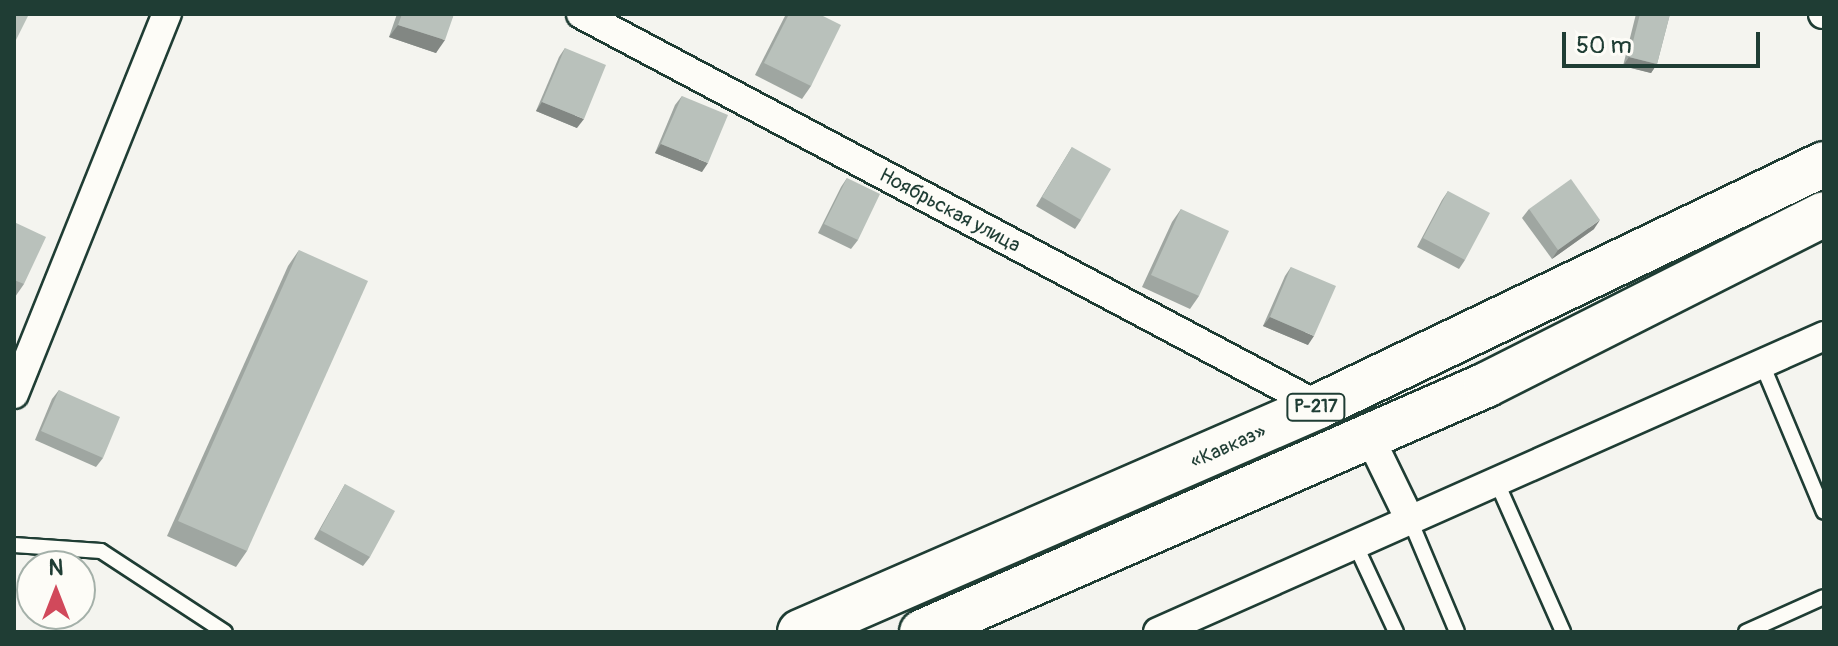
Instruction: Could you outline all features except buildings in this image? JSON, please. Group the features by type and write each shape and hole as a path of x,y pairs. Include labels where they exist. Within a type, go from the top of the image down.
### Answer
{"highway":[{"name":"«Кавказ»","path":"800,632 1319,406 1824,164"},
{"name":"Р-217","path":"922,632 1486,385 1824,214"}],"street":[{"path":"14,394 167,14"},
{"name":"Ноябрьская улица","path":"581,14 1319,406"},
{"path":"1158,632 1410,520 1498,485 1824,336"},
{"path":"1369,436 1410,520"}],"lane":[{"path":"1762,364 1824,512"},
{"path":"1498,485 1563,632"},
{"path":"1410,520 1457,632"},
{"path":"1355,544 1396,632"},
{"path":"14,545 101,551 225,632"},
{"path":"1746,632 1824,597"}]}
